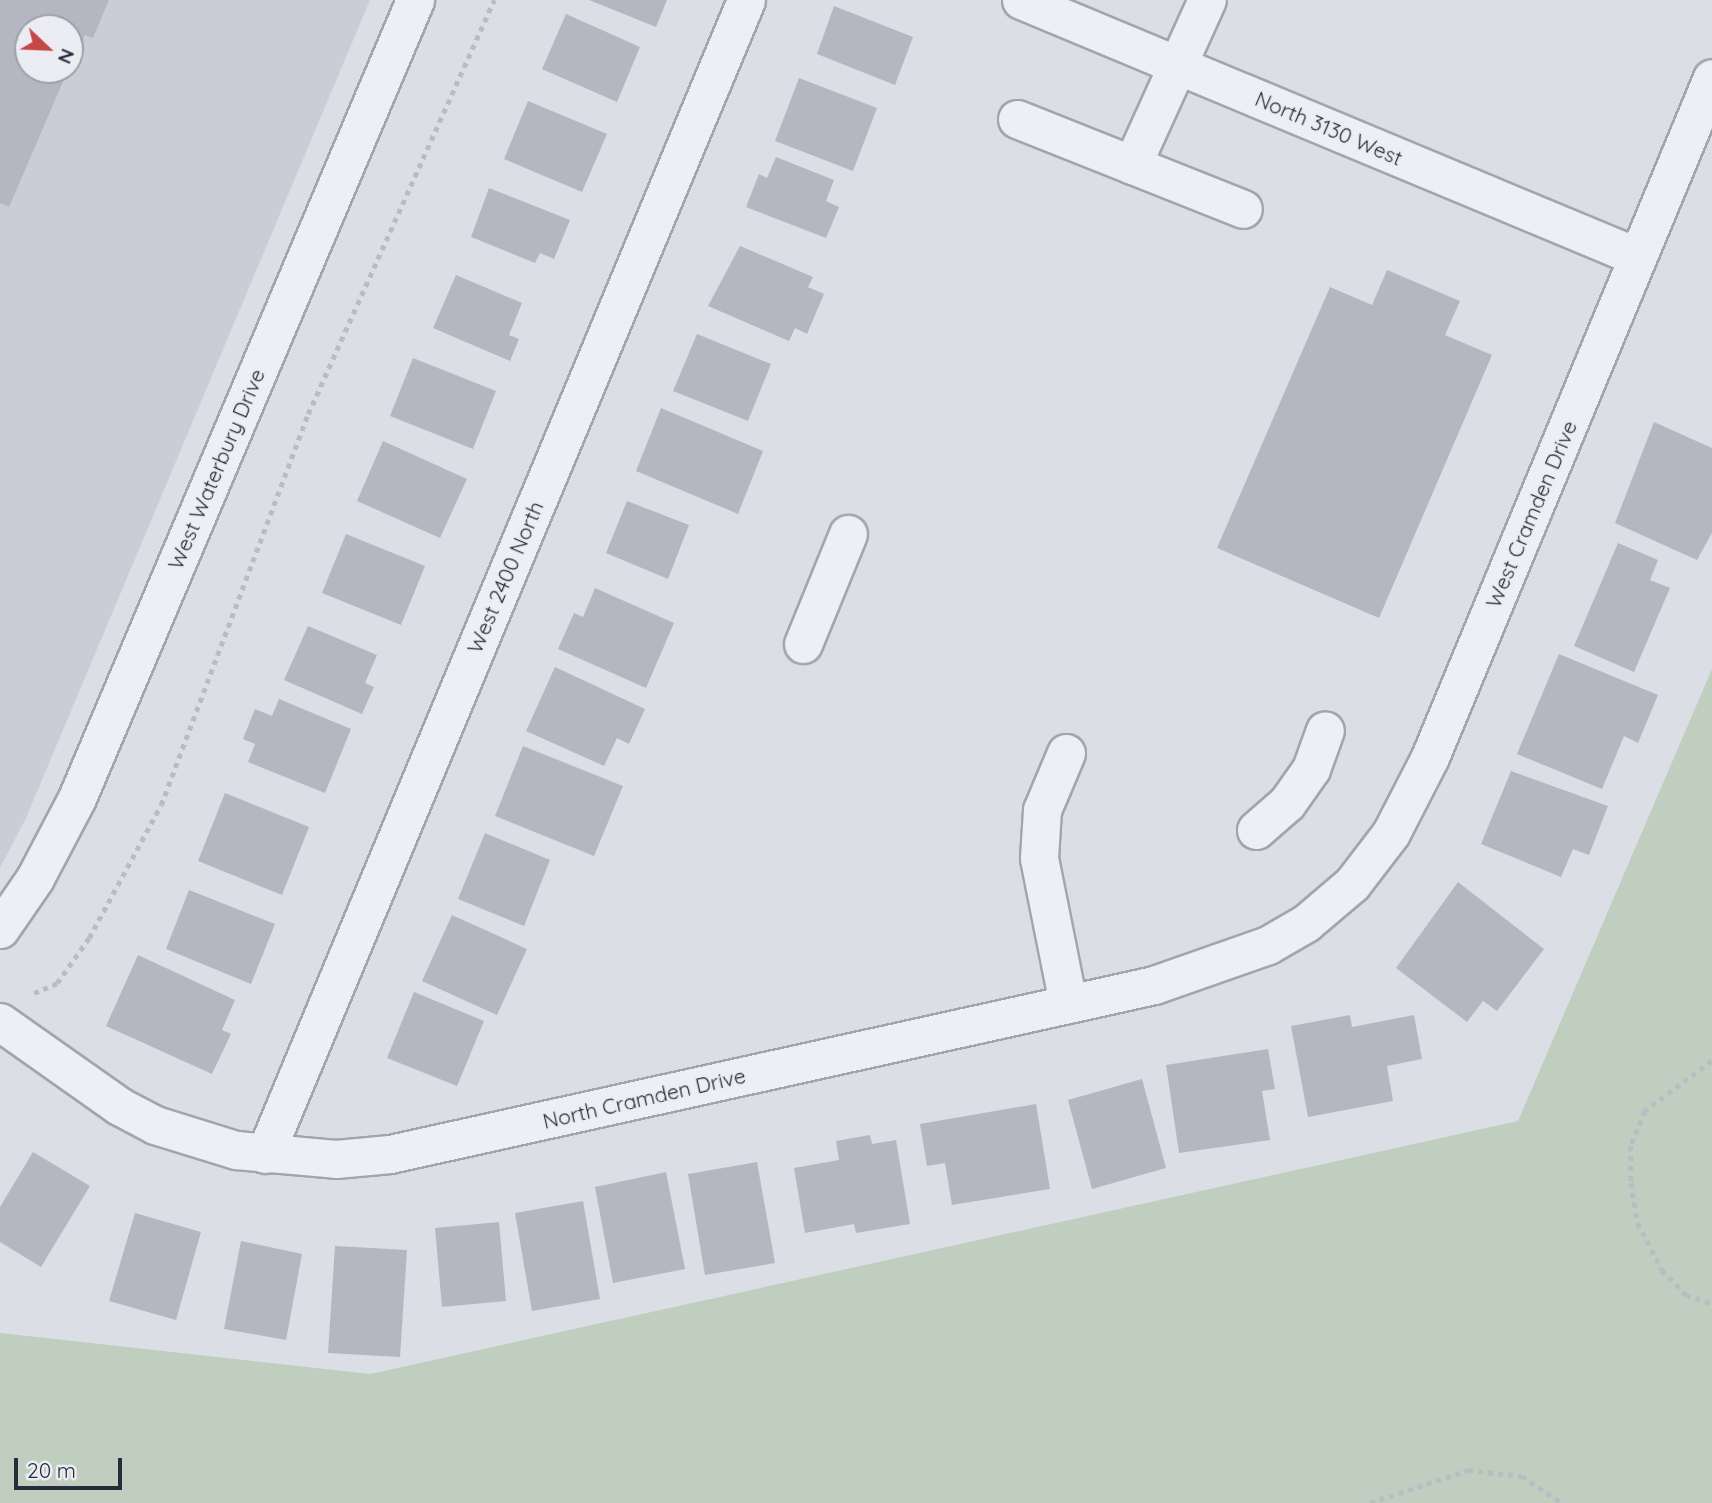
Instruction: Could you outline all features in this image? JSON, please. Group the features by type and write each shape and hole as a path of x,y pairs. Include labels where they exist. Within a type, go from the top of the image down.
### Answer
{"street":[{"name":"West Waterbury Drive","path":"0,929 35,878 77,798 415,0"},
{"name":"West 2400 North","path":"265,1154 746,0"},
{"name":"North 3130 West","path":"1021,0 1638,257"},
{"path":"1132,165 1160,95 1180,66 1207,0"},
{"name":"West Cramden Drive","path":"1306,923 1352,884 1375,853 1430,757 1712,78"},
{"path":"1017,119 1243,209"},
{"path":"803,644 848,534"},
{"path":"1256,830 1287,803 1311,768 1325,730"},
{"path":"1066,752 1042,810 1039,858 1068,1003"},
{"name":"North Cramden Drive","path":"0,1022 119,1106 194,1141 265,1154 336,1158 390,1154 1068,1003 1224,964 1306,923"}],"path":[{"path":"34,993 57,983 89,937 161,805 308,414 494,0"},
{"path":"1712,1061 1645,1111 1631,1146 1630,1183 1638,1223 1662,1270 1686,1295 1712,1304"},
{"path":"1370,1503 1468,1470 1522,1476 1562,1503"}],"shaded area":[{"path":"0,0 370,0 26,818 0,868"}],"green space":[{"path":"1712,669 1712,1503 0,1503 0,1333 370,1374 1518,1121"}],"building":[{"path":"0,0 109,0 93,38 85,35 84,37 84,14 14,14 14,84 62,84 9,207 0,203"},
{"path":"589,0 667,0 656,27"},
{"path":"834,6 913,37 895,85 817,54"},
{"path":"566,14 640,47 617,102 542,69"},
{"path":"799,78 877,108 853,171 775,141"},
{"path":"528,101 607,134 582,192 504,159"},
{"path":"776,157 834,180 826,201 839,207 826,238 746,207 759,174 767,178"},
{"path":"489,188 570,220 554,259 540,253 535,263 471,237"},
{"path":"740,246 813,277 808,287 824,294 807,334 795,328 789,341 708,306"},
{"path":"1387,270 1460,301 1445,335 1492,355 1379,618 1217,548 1330,287 1372,305"},
{"path":"456,275 522,303 509,335 519,339 510,361 433,328"},
{"path":"697,334 771,364 748,421 673,391"},
{"path":"413,358 496,391 473,449 390,416"},
{"path":"661,408 763,451 738,514 636,471"},
{"path":"1654,422 1712,448 1712,533 1697,560 1615,523"},
{"path":"383,441 467,479 440,538 357,501"},
{"path":"627,501 689,525 668,579 606,553"},
{"path":"346,534 425,566 401,625 322,593"},
{"path":"1618,543 1658,560 1650,580 1670,588 1634,672 1574,646"},
{"path":"595,588 674,623 646,688 558,649 574,613 583,617"},
{"path":"308,626 377,655 365,683 374,687 362,714 284,680"},
{"path":"1559,654 1658,695 1638,743 1624,736 1602,789 1517,754"},
{"path":"555,667 645,709 629,744 617,738 604,766 526,731"},
{"path":"279,699 351,729 325,793 248,762 255,744 243,739 255,709 272,716"},
{"path":"523,746 623,786 594,856 495,816"},
{"path":"1511,771 1608,806 1589,855 1573,849 1561,877 1481,844"},
{"path":"225,793 309,827 282,895 198,861"},
{"path":"485,833 550,860 524,926 458,899"},
{"path":"1458,882 1544,949 1497,1011 1483,1001 1467,1022 1396,968"},
{"path":"189,890 275,924 251,984 166,949"},
{"path":"452,915 527,949 497,1015 422,981"},
{"path":"138,955 235,1000 222,1030 231,1034 212,1074 106,1026"},
{"path":"414,992 484,1021 457,1086 387,1058"},
{"path":"1350,1015 1352,1027 1414,1015 1422,1059 1387,1066 1393,1101 1308,1117 1291,1026"},
{"path":"1268,1049 1275,1089 1262,1091 1270,1140 1179,1153 1166,1065"},
{"path":"1142,1079 1166,1168 1092,1189 1068,1100"},
{"path":"1036,1104 1050,1189 952,1205 945,1163 927,1166 920,1124"},
{"path":"870,1135 872,1144 896,1140 910,1224 856,1233 854,1224 805,1233 794,1168 839,1160 836,1141"},
{"path":"33,1152 90,1186 41,1267 0,1242 0,1207"},
{"path":"757,1162 775,1263 705,1275 688,1174"},
{"path":"666,1172 685,1269 613,1283 595,1187"},
{"path":"583,1201 600,1299 532,1311 515,1213"},
{"path":"135,1213 201,1232 176,1320 109,1301"},
{"path":"499,1222 506,1301 442,1307 435,1228"},
{"path":"241,1241 302,1254 286,1340 224,1329"},
{"path":"335,1246 407,1250 400,1357 328,1353"}]}
